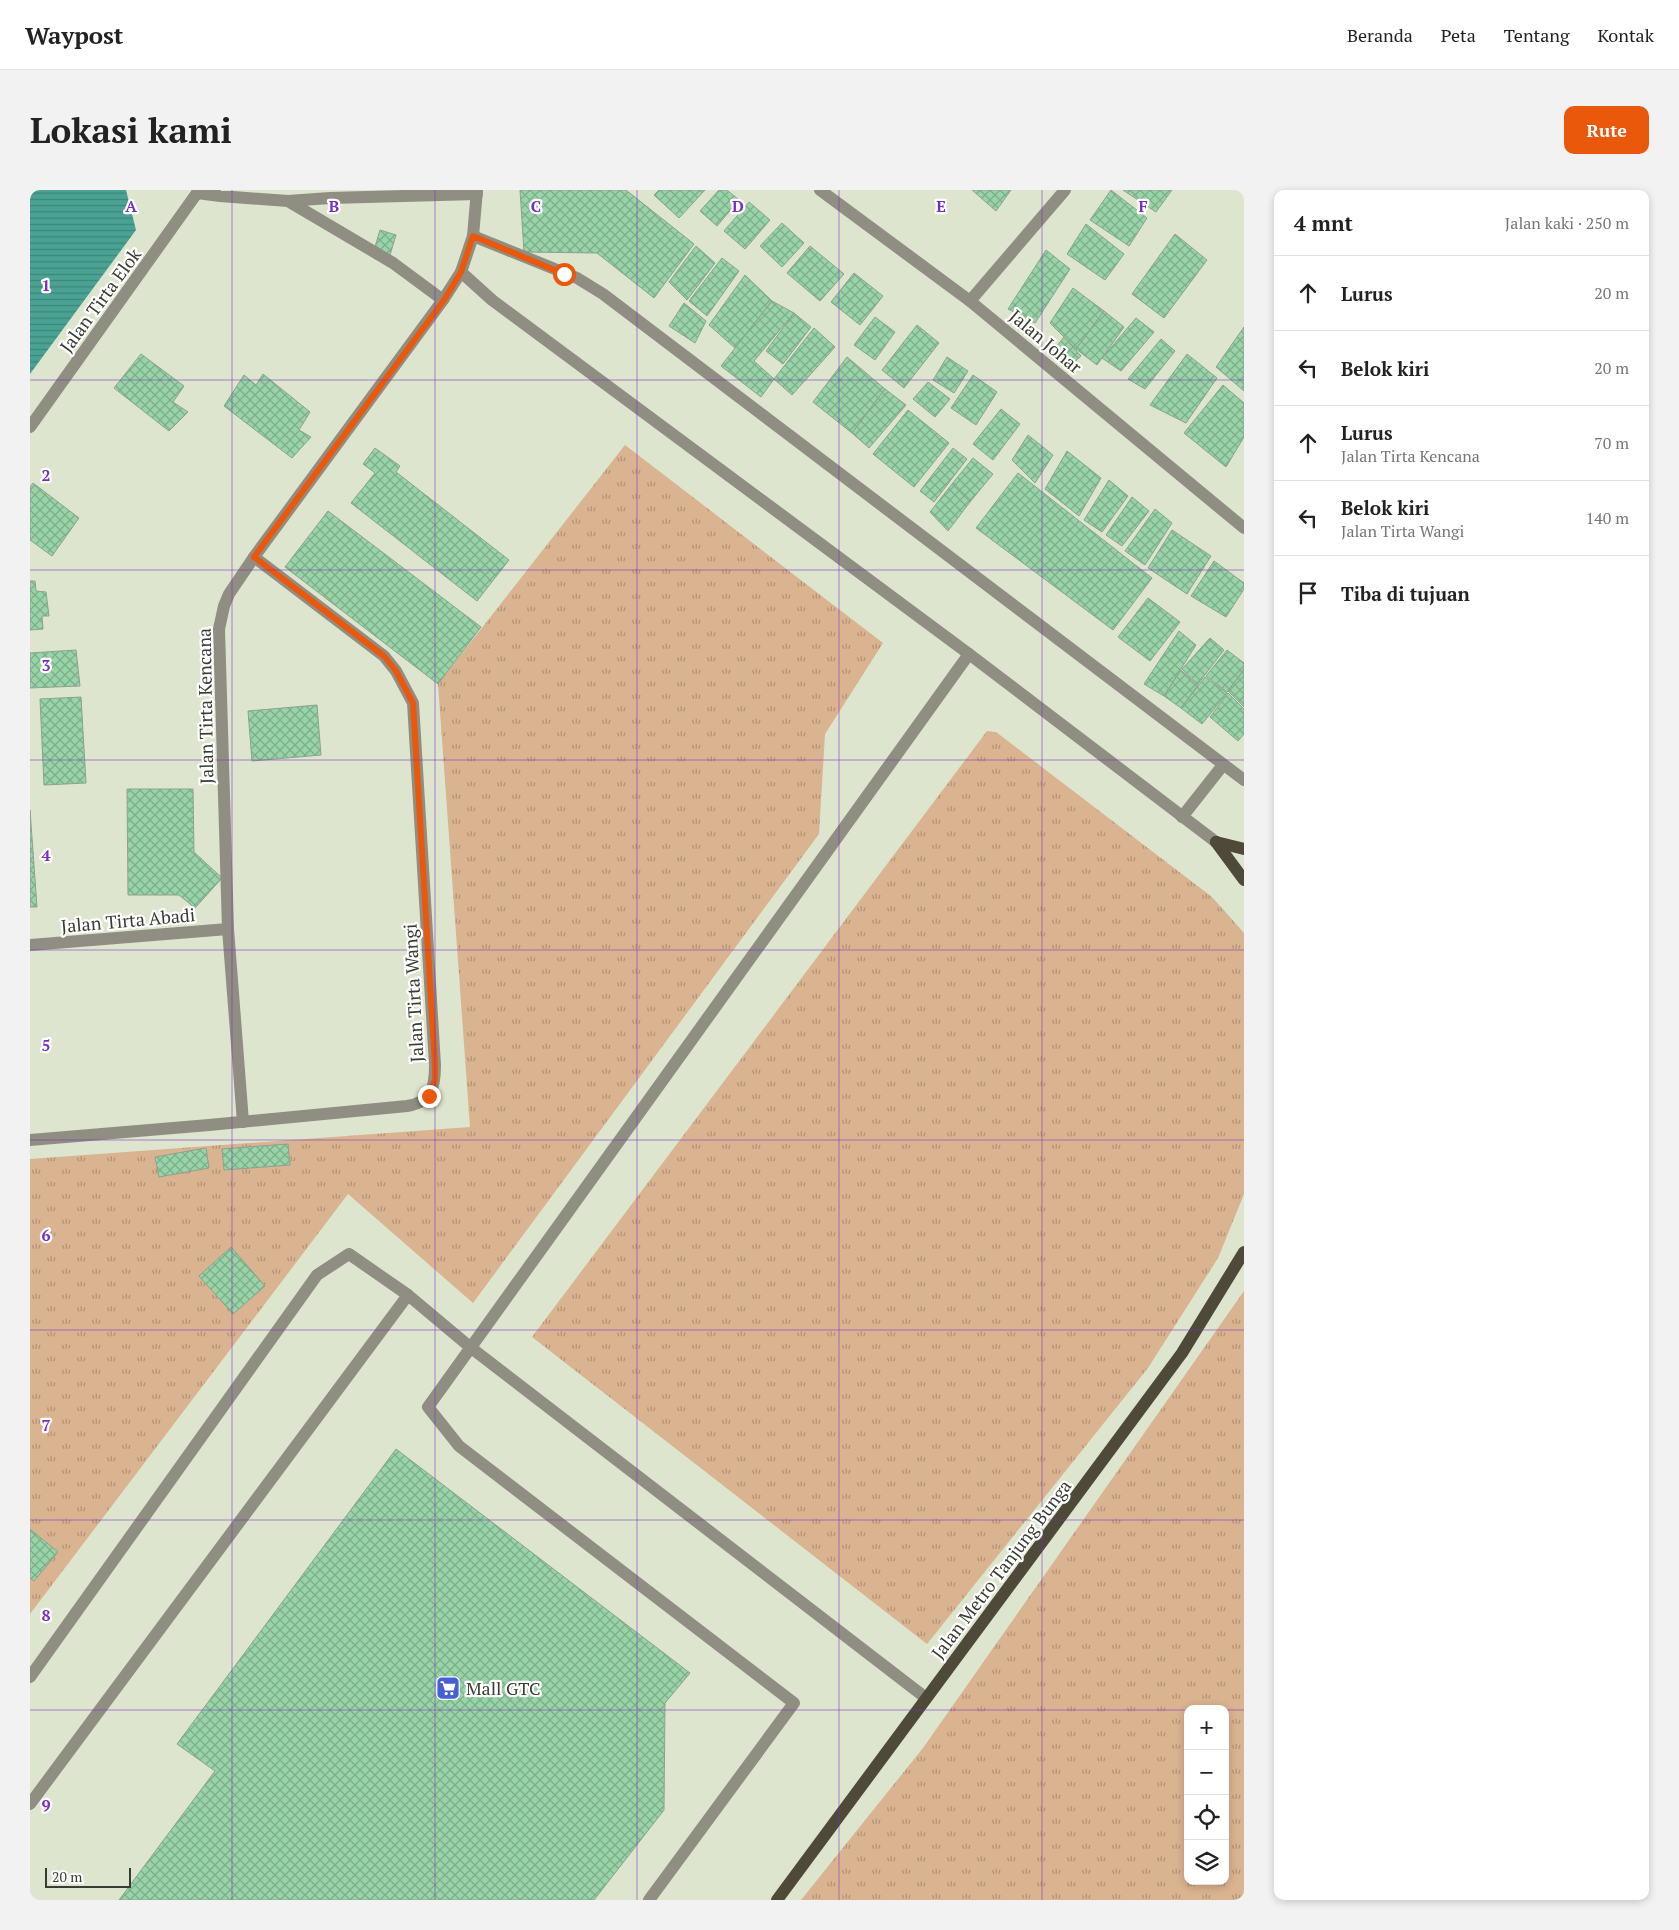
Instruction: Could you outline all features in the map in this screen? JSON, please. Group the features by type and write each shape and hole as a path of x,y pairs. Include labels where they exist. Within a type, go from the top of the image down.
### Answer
{"main road":[{"path":"1216,842 1244,848"},
{"path":"1216,842 1244,880"},
{"name":"Jalan Metro Tanjung Bunga","path":"777,1900 1182,1353 1244,1252"}],"street":[{"name":"Jalan Johar","path":"820,190 970,301 1244,528"},
{"path":"970,301 1066,190"},
{"name":"Jalan Tirta Elok","path":"30,427 198,191 251,199 288,201 382,256 410,274 444,300"},
{"path":"288,201 477,192"},
{"name":"Jalan Tirta Kencana","path":"243,1122 228,929 219,629 224,606 229,594 254,557 444,300 461,272 473,236 477,192"},
{"path":"473,236 577,278 604,294 1244,780"},
{"path":"461,272 501,308 969,654 1216,842"},
{"name":"Jalan Tirta Wangi","path":"30,1140 414,1105 425,1099 432,1090 435,1065 413,703 396,671 384,656 254,557"},
{"path":"649,1900 794,1703 459,1446 428,1407 969,654"},
{"path":"1182,817 1223,764"},
{"name":"Jalan Tirta Abadi","path":"30,945 228,929"},
{"path":"30,1677 317,1275 349,1254 408,1295 470,1347 926,1698"},
{"path":"30,1804 408,1295"}],"green space":[{"path":"625,445 883,643 825,734 819,834 473,1303 348,1194 30,1614 30,1159 470,1127 438,684"},
{"path":"987,731 996,732 1212,897 1244,933 1244,1194 1218,1258 1148,1368 927,1644 532,1337"},
{"path":"1244,1291 1244,1900 801,1900 923,1748"}],"water":[{"path":"30,190 126,190 136,230 30,374"}],"building":[{"path":"520,190 626,190 694,244 654,298 597,253 524,252"},
{"path":"659,190 705,190 679,218 654,195"},
{"path":"719,190 727,190 739,200 717,226 700,211"},
{"path":"972,190 1011,190 996,211"},
{"path":"1111,190 1147,218 1129,246 1090,220"},
{"path":"1123,190 1172,190 1156,212"},
{"path":"749,202 770,220 745,249 724,231"},
{"path":"782,223 804,243 782,267 760,246"},
{"path":"1086,224 1124,254 1105,280 1067,254"},
{"path":"380,230 396,235 390,255 374,250"},
{"path":"1175,234 1207,260 1164,318 1132,294"},
{"path":"696,246 715,263 687,300 669,282"},
{"path":"810,246 844,274 820,301 787,273"},
{"path":"1046,250 1070,269 1035,323 1008,309"},
{"path":"722,258 739,271 707,316 689,301"},
{"path":"854,273 883,296 860,325 831,302"},
{"path":"745,275 772,301 735,348 709,325"},
{"path":"1073,288 1104,311 1076,349 1050,323"},
{"path":"772,301 794,313 754,361 774,379 761,397 721,366"},
{"path":"684,303 706,321 695,343 669,326"},
{"path":"1104,311 1124,327 1097,365 1076,349"},
{"path":"794,313 811,327 783,364 766,351"},
{"path":"875,317 895,332 875,360 854,345"},
{"path":"1136,318 1154,332 1121,371 1102,358"},
{"path":"917,325 939,343 904,388 882,370"},
{"path":"1244,327 1244,391 1216,367"},
{"path":"814,328 835,347 792,395 774,379"},
{"path":"1064,337 1081,356 1069,367 1052,352"},
{"path":"1161,339 1175,351 1145,389 1128,379"},
{"path":"141,354 184,386 173,402 188,412 169,431 114,388"},
{"path":"1187,354 1217,378 1186,423 1150,405"},
{"path":"847,357 885,389 852,433 813,402"},
{"path":"947,357 968,371 954,393 933,380"},
{"path":"263,374 310,412 299,430 311,437 292,458 224,406 244,375 256,385"},
{"path":"973,375 997,392 976,425 951,408"},
{"path":"928,382 950,399 935,417 913,399"},
{"path":"1223,385 1244,403 1244,437 1226,467 1184,433"},
{"path":"885,389 906,405 869,448 852,433"},
{"path":"1001,409 1020,424 993,460 973,444"},
{"path":"908,410 949,443 914,487 873,454"},
{"path":"1028,435 1053,455 1035,483 1012,460"},
{"path":"375,448 400,466 396,472 509,560 477,601 351,503 375,473 363,464"},
{"path":"953,448 967,459 934,502 920,491"},
{"path":"1067,451 1101,478 1079,516 1045,489"},
{"path":"973,458 993,474 970,502 952,484"},
{"path":"1018,473 1152,578 1113,630 976,528"},
{"path":"1109,480 1128,496 1102,532 1084,520"},
{"path":"33,483 79,518 52,556 30,540 30,487"},
{"path":"952,484 970,502 948,531 930,512"},
{"path":"1132,497 1149,511 1122,546 1106,535"},
{"path":"1155,509 1172,523 1145,565 1125,551"},
{"path":"328,511 481,627 438,684 285,567"},
{"path":"1172,530 1211,556 1187,594 1148,568"},
{"path":"1214,561 1244,583 1244,589 1226,617 1191,596"},
{"path":"30,581 35,581 36,591 46,592 49,616 42,616 43,629 30,630"},
{"path":"1148,598 1180,622 1150,661 1118,637"},
{"path":"1179,631 1196,645 1164,696 1144,684"},
{"path":"1210,638 1224,650 1198,684 1182,669"},
{"path":"76,650 80,686 30,688 30,653"},
{"path":"1227,650 1244,663 1244,669 1227,692 1206,676"},
{"path":"1181,670 1198,685 1181,708 1164,696"},
{"path":"1244,670 1244,707 1228,691"},
{"path":"1205,677 1227,693 1202,724 1181,708"},
{"path":"1228,693 1244,709 1244,734 1238,741 1210,717"},
{"path":"81,697 86,783 44,785 40,699"},
{"path":"317,705 321,755 252,761 248,711"},
{"path":"127,789 193,789 194,852 222,878 195,908 179,895 128,895"},
{"path":"30,810 37,907 30,907"},
{"path":"288,1144 290,1165 224,1170 222,1149"},
{"path":"206,1148 209,1168 159,1177 155,1157"},
{"path":"231,1247 265,1286 233,1314 199,1276"},
{"name":"Mall GTC","path":"396,1449 690,1673 665,1703 664,1810 594,1900 119,1900 215,1771 177,1744"},
{"path":"30,1529 58,1552 34,1581 30,1578"}],"place":[{"name":"Mall GTC","path":"448,1688"}],"route":[{"path":"429,1096 435,1080 435,1065 413,703 396,671 384,656 254,557 444,300 461,272 473,236 564,274"}]}
